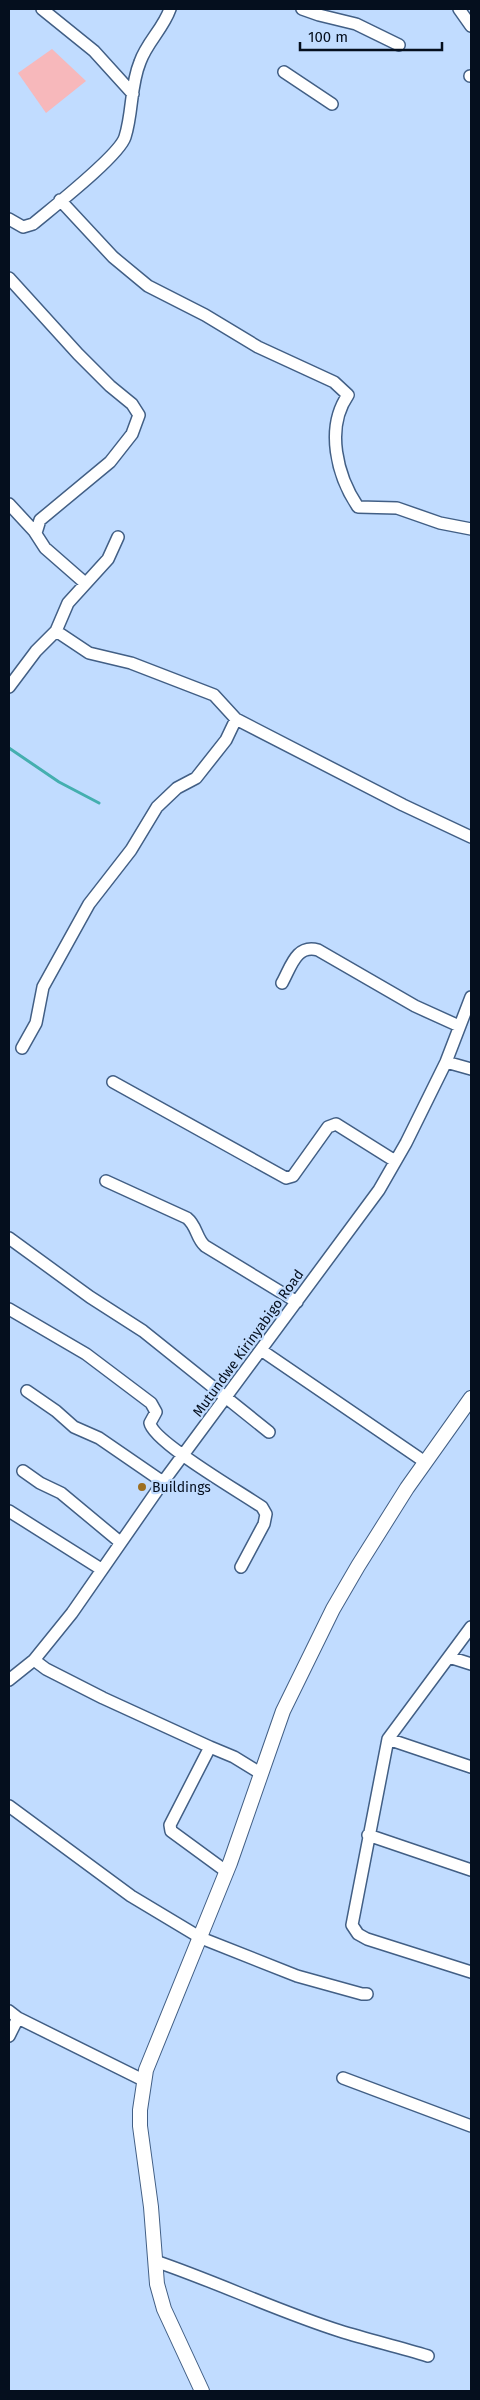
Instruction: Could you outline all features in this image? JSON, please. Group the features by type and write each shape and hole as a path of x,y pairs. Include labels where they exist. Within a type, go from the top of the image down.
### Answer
{"street":[{"path":"42,9 94,51 133,94"},
{"path":"9,219 23,227 29,226 114,153 122,143 125,138 133,94 133,82 142,55 165,22 170,9"},
{"path":"302,9 356,24 399,45"},
{"path":"459,9 471,26"},
{"path":"284,72 332,104"},
{"path":"60,200 112,257 148,286 205,315 258,347 334,382 348,395 340,406 334,438 348,492 358,507 397,508 440,523 471,529"},
{"path":"9,278 78,354 110,386 132,404 139,414 132,434 110,462 40,520 36,533"},
{"path":"9,504 36,533 44,548 85,583"},
{"path":"9,687 36,651 56,631 68,603 108,559 118,538"},
{"path":"56,631 88,653 130,663 187,682 214,695 236,719 358,783 471,837"},
{"path":"22,1048 36,1022 43,987 88,904 131,850 157,807 178,788 196,778 226,740 236,719"},
{"path":"282,983 298,953 310,948 318,950 415,1006 459,1026"},
{"name":"Mutundwe Kirinyabigo Road","path":"11,1674 34,1660 72,1613 101,1568 162,1482 184,1455 379,1190 446,1062 471,997"},
{"path":"446,1062 471,1069"},
{"path":"113,1082 286,1178 293,1176 328,1127 336,1124 395,1161"},
{"path":"106,1181 187,1218 193,1223 198,1238 205,1246 297,1302"},
{"path":"9,1238 90,1297 143,1331 268,1432"},
{"path":"9,1309 86,1354 151,1403 156,1412 150,1427 184,1455 262,1507 266,1514 264,1524 241,1567"},
{"path":"261,1350 425,1462"},
{"path":"27,1391 56,1411 74,1427 99,1438 162,1482"},
{"path":"202,2391 160,2300 151,2207 140,2126 143,2080 150,2056 227,1872 282,1711 333,1609 382,1526 471,1398"},
{"path":"24,1470 40,1483 61,1493 120,1542"},
{"path":"9,1512 101,1568"},
{"path":"471,1627 388,1739 352,1925 354,1930 367,1939 471,1972"},
{"path":"449,1657 471,1664"},
{"path":"34,1660 46,1669 103,1698 234,1757 260,1773"},
{"path":"388,1739 471,1767"},
{"path":"210,1747 170,1828 227,1872"},
{"path":"9,1806 131,1896 201,1938 297,1976 368,1994"},
{"path":"368,1835 471,1870"},
{"path":"9,2011 18,2018 143,2080"},
{"path":"9,2036 18,2018"},
{"path":"343,2078 471,2126"},
{"path":"155,2261 340,2331 428,2356"}],"shaded area":[{"path":"52,49 86,81 46,113 18,73"}],"waterway":[{"path":"9,748 59,782 99,803"}],"place":[{"name":"Buildings","path":"142,1487"}]}
